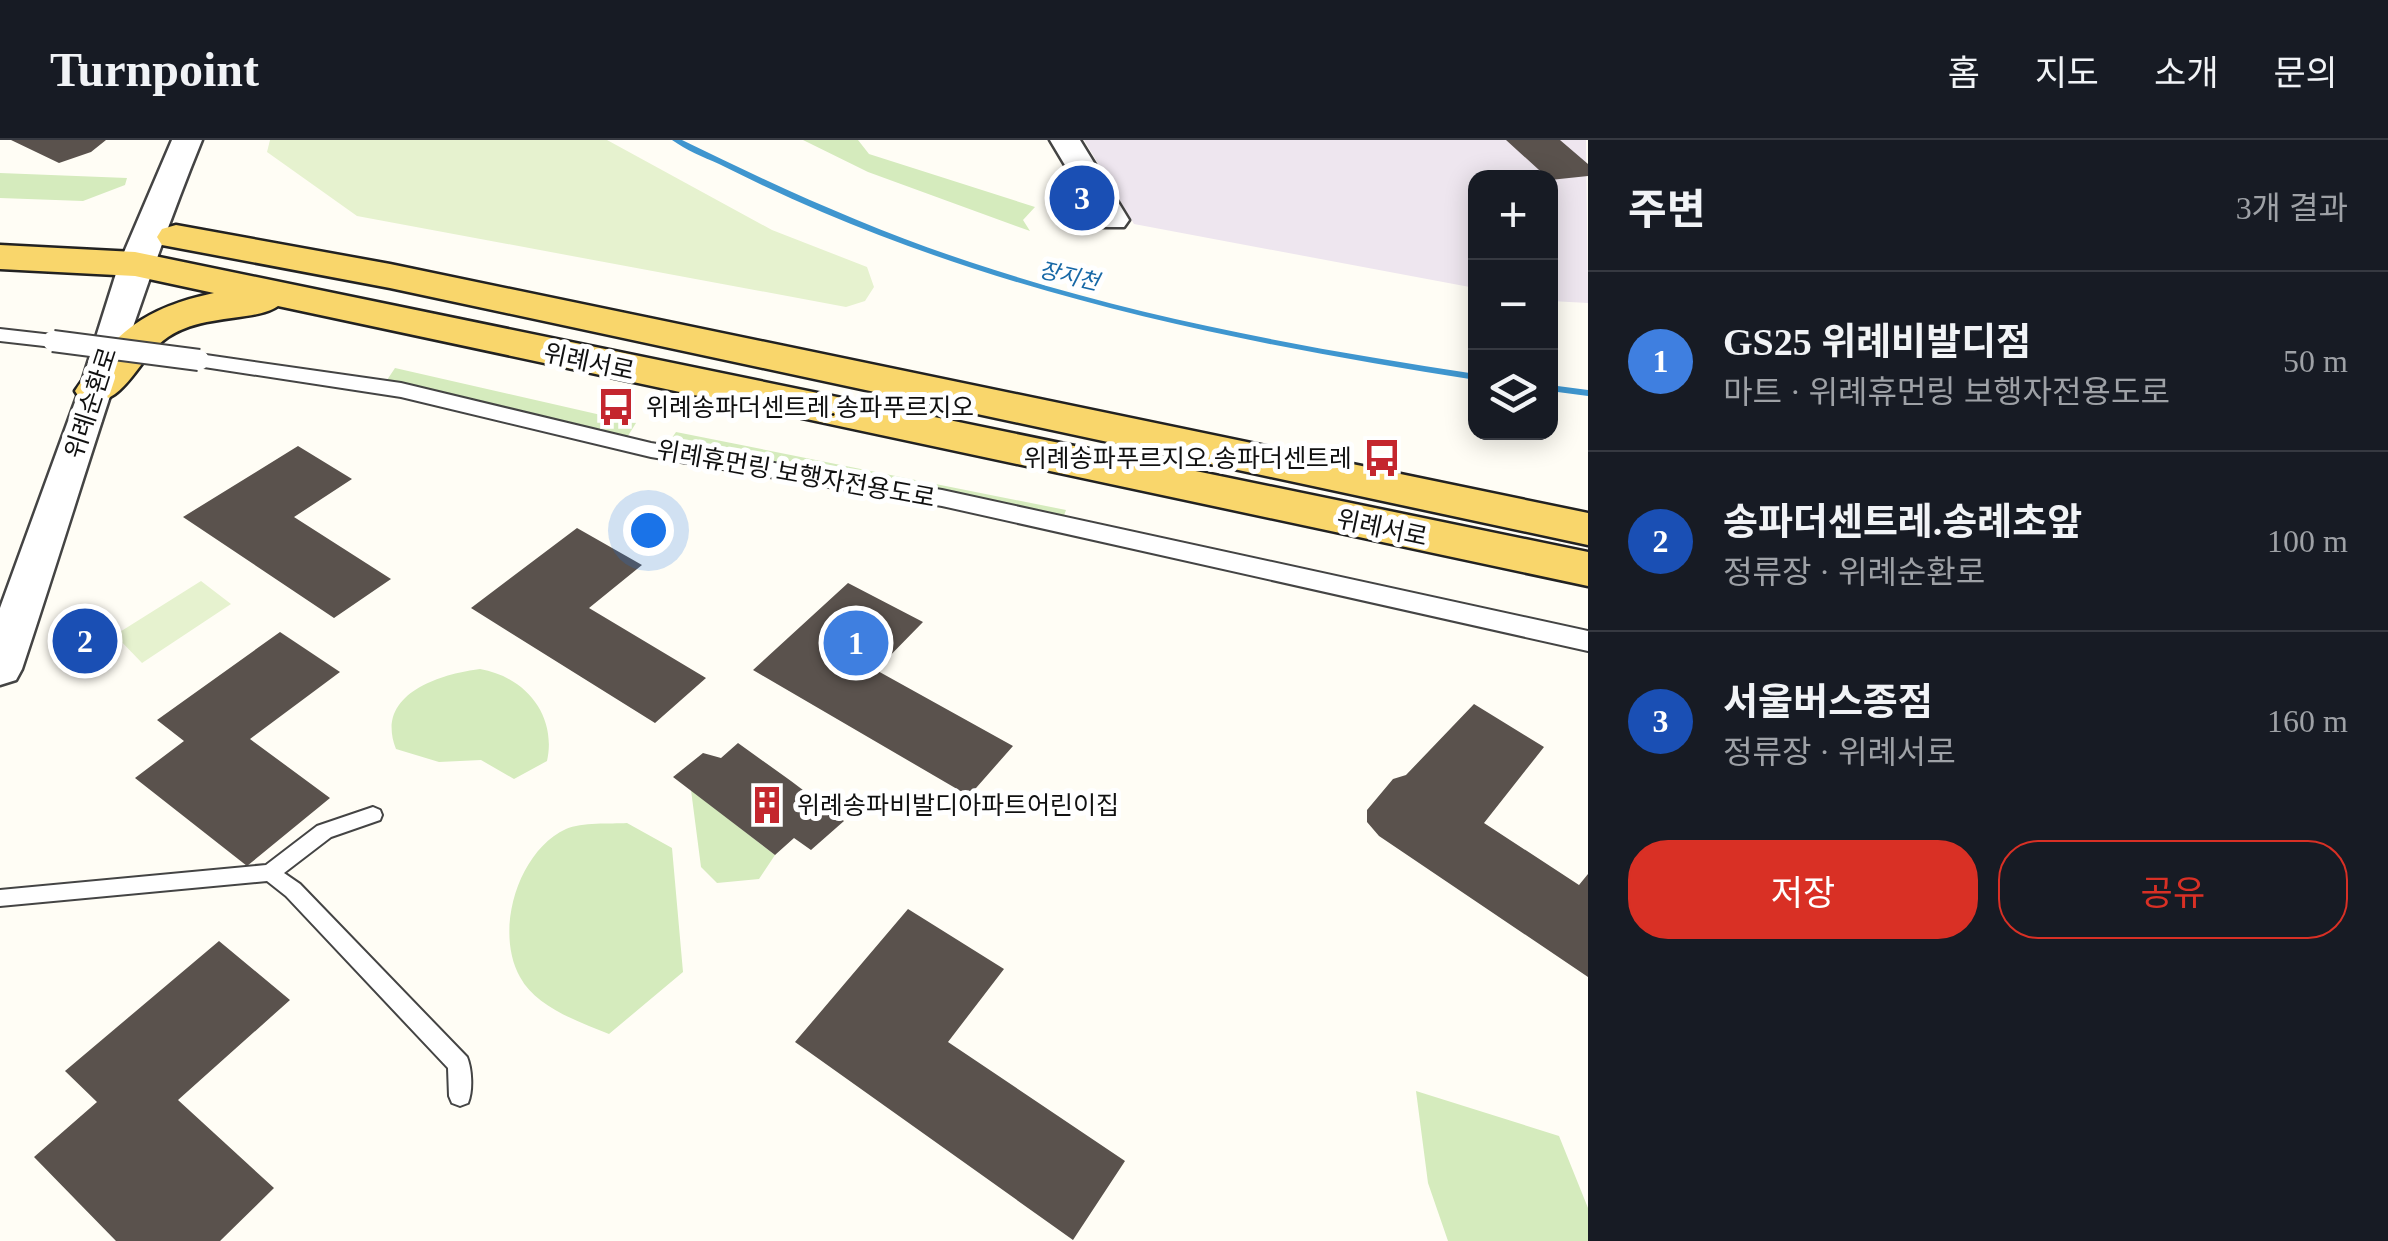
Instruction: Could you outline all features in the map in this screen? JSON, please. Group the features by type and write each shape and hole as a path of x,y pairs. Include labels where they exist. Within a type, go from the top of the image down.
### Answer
{"main road":[{"name":"위례서로","path":"0,224 142,248 390,276 1588,529"},
{"name":"위례서로","path":"0,257 142,248 314,301 520,348 1588,570"},
{"path":"98,391 142,336 182,315 249,301 314,301"}],"street":[{"name":"위례순환로","path":"0,666 98,391 142,248 187,140"},
{"path":"1066,140 1113,220"},
{"name":"위례휴먼링 보행자전용도로","path":"0,335 401,390 652,450 942,498 1588,641"}],"lane":[{"path":"0,898 270,873 324,831 373,816"},
{"path":"270,873 293,890 430,1030 458,1064 460,1096"}],"shaded area":[{"path":"1084,140 1586,140 1588,303 1558,301 1558,170 1468,170 1468,287 1134,224"}],"green space":[{"path":"270,140 607,140 772,230 867,267 874,287 865,301 846,307 357,216 267,152"},
{"path":"803,140 858,140 869,154 1035,207 1023,220 1030,231 868,172"},
{"path":"0,173 127,178 125,185 83,201 0,198"},
{"path":"395,368 636,423 626,439 387,380"},
{"path":"676,432 1066,510 1062,521 665,448"},
{"path":"201,581 231,604 142,663 115,635"},
{"path":"480,669 511,680 534,701 547,729 547,761 514,779 481,760 439,762 396,749 394,714 402,701 430,682"},
{"path":"691,790 775,855 759,879 717,883 701,867"},
{"path":"627,823 672,848 683,972 609,1034 559,1012 527,988 513,958 510,916 523,873 549,840 573,827"},
{"path":"1416,1091 1559,1136 1588,1208 1588,1241 1448,1241 1428,1183"}],"building":[{"path":"11,140 106,140 91,152 59,163"},
{"path":"1506,140 1560,140 1588,164 1588,176 1558,179 1558,170 1539,170"},
{"path":"298,446 352,479 294,517 391,579 334,618 183,517"},
{"path":"577,528 642,565 589,608 706,678 655,723 471,608"},
{"path":"848,583 923,622 876,670 1013,746 969,796 753,670"},
{"path":"280,632 340,672 250,739 330,798 247,866 135,778 184,741 157,720"},
{"path":"1474,704 1544,747 1484,823 1579,885 1588,874 1588,977 1379,836 1367,822 1367,810 1393,779 1406,775"},
{"name":"위례송파비발디아파트어린이집","path":"738,743 844,821 811,850 794,838 775,855 673,777 703,753 721,758"},
{"path":"908,909 1004,969 948,1042 1125,1161 1073,1240 795,1042"},
{"path":"219,941 290,1000 178,1100 274,1188 220,1241 116,1241 34,1157 97,1102 65,1071"}],"waterway":[{"name":"장지천","path":"676,140 869,229 1065,294 1266,342 1468,376"},
{"name":"장지천","path":"1558,389 1588,393"}],"place":[{"name":"서울버스종점","path":"1082,198"},
{"name":"위례송파더센트레.송파푸르지오","path":"616,407"},
{"name":"위례송파푸르지오.송파더센트레","path":"1382,458"},
{"name":"송파더센트레.송례초앞","path":"85,641"},
{"name":"GS25 위례비발디점","path":"856,643"},
{"name":"위례송파비발디아파트어린이집","path":"767,805"}]}
